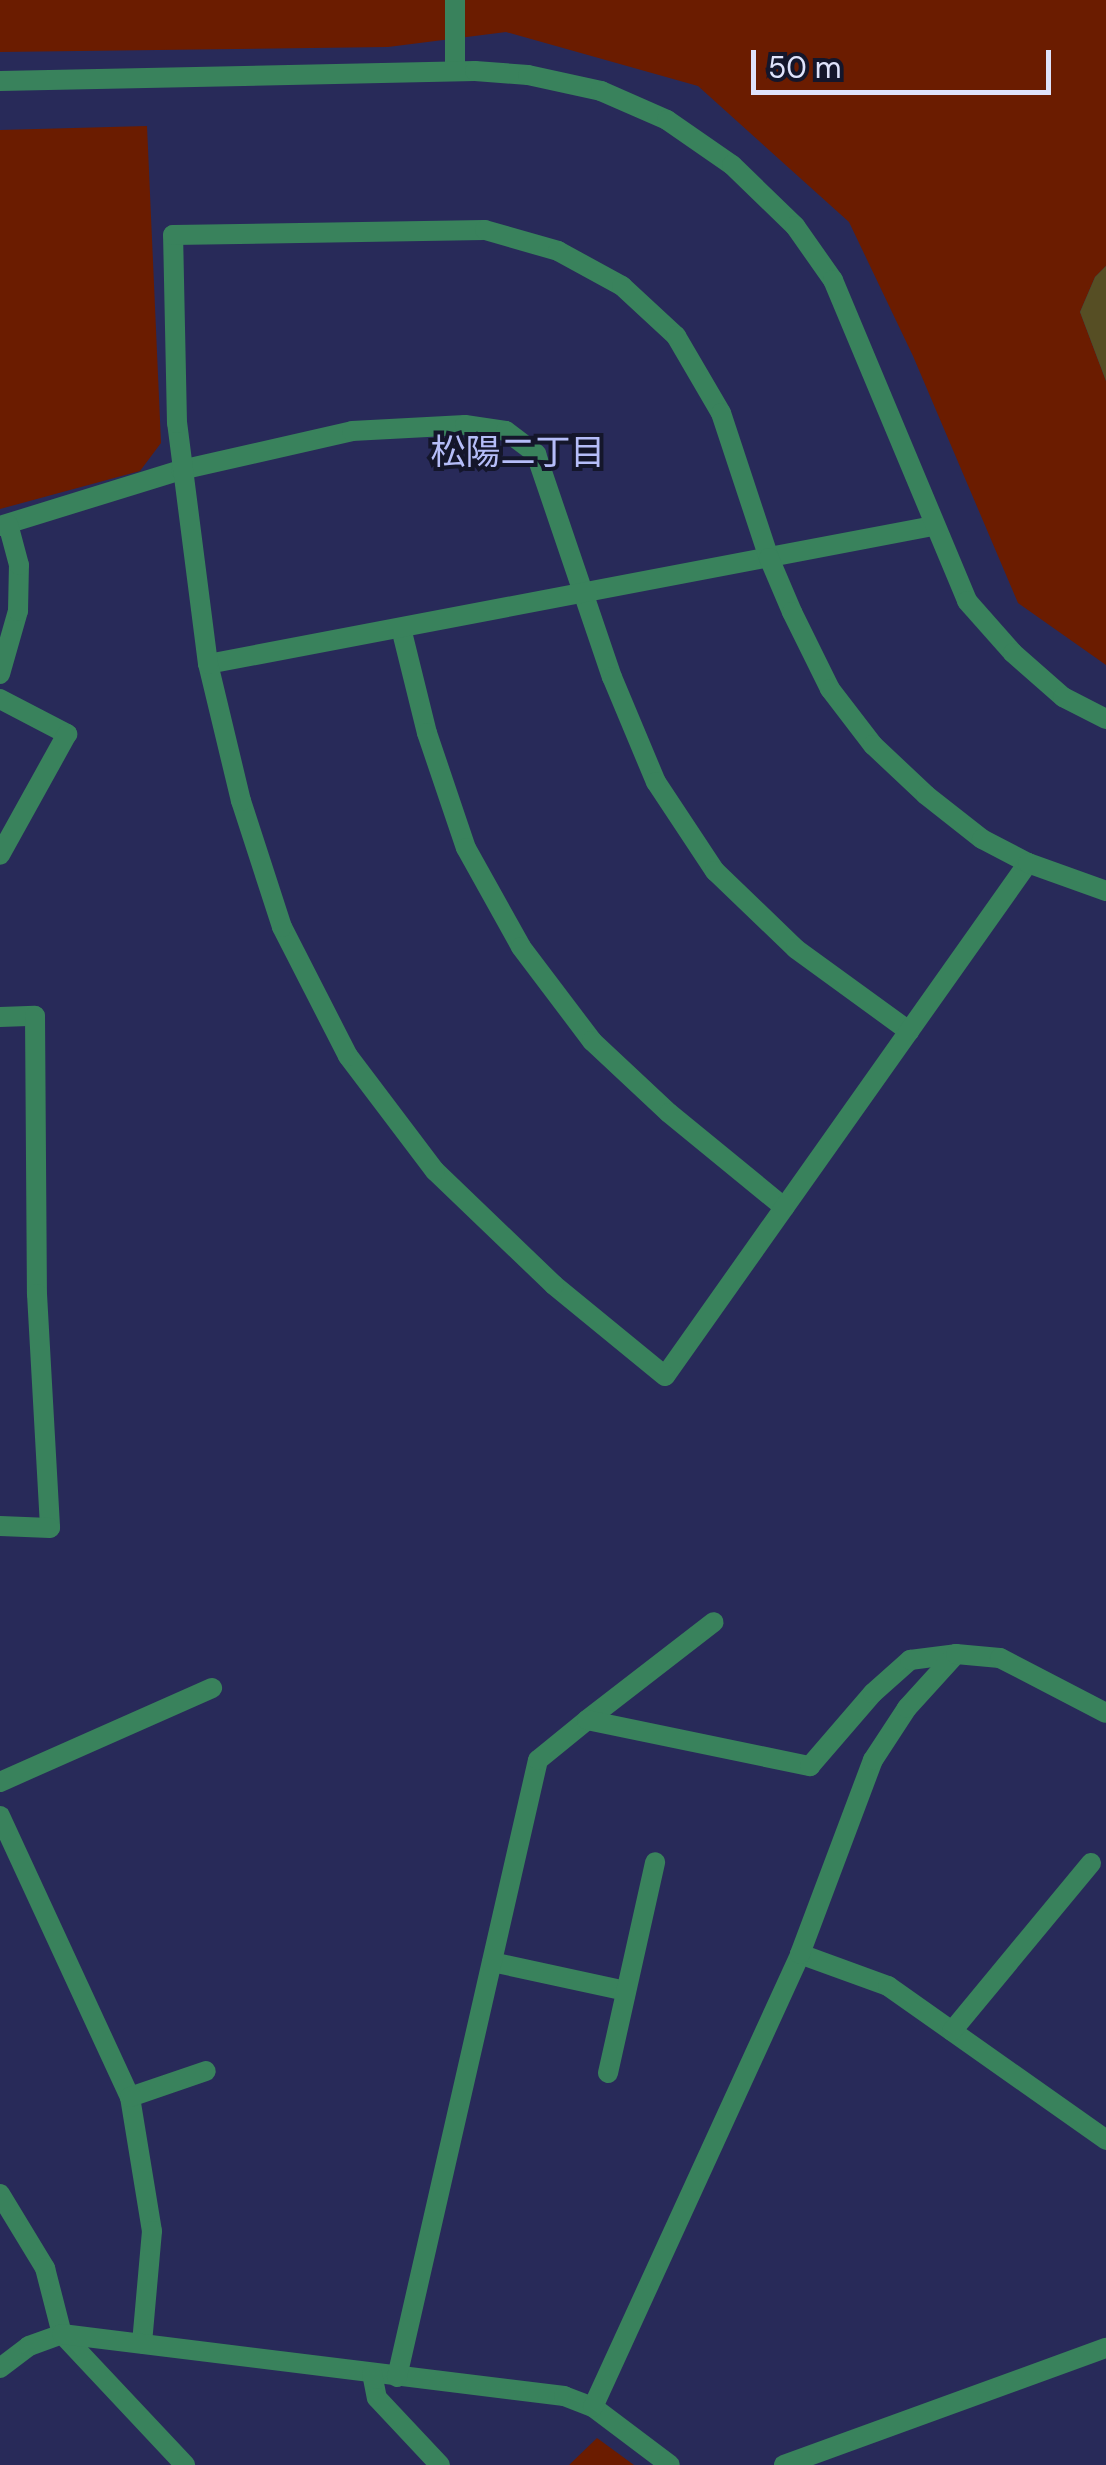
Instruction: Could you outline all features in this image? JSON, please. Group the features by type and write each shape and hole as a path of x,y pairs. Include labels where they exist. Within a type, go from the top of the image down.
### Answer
{"street":[{"path":"455,0 455,71"},
{"path":"0,80 455,71 528,75 600,91 667,120 732,165 795,226 833,280 967,601 1013,653 1062,698 1106,719"},
{"path":"1028,863 664,1376 554,1285 435,1171 348,1056 282,927 241,801 208,664 181,470 173,234 485,230 558,251 622,286 676,336 722,413 768,558 830,689 873,745 982,839 1028,863 1106,890"},
{"path":"0,674 18,611 18,565 4,525 181,470 352,431 464,424 506,431 536,454 612,677 656,782 715,871 796,949 909,1030"},
{"path":"208,664 933,526"},
{"path":"401,628 427,733 466,848 520,947 592,1041 669,1113 784,1207"},
{"path":"0,699 67,734 0,855"},
{"path":"0,1017 35,1016 37,1294 50,1528 0,1526"},
{"path":"397,2377 538,1760 714,1622"},
{"path":"587,1720 810,1766 873,1693 910,1660 956,1654 1000,1658 1106,1712"},
{"path":"593,2407 800,1954 874,1760 907,1708 956,1654"},
{"path":"0,1782 212,1688"},
{"path":"0,1816 130,2097 152,2232 142,2344"},
{"path":"608,2074 655,1862"},
{"path":"952,2031 1091,1864"},
{"path":"800,1954 888,1986 1106,2140"},
{"path":"492,1962 626,1991"},
{"path":"130,2097 206,2071"},
{"path":"0,2194 46,2268 62,2334 185,2465"},
{"path":"0,2368 29,2346 62,2334 564,2396 593,2407 670,2465"},
{"path":"784,2465 1106,2348"},
{"path":"372,2374 377,2398 440,2465"}],"shaded area":[{"path":"0,0 1106,0 1106,266 1095,277 1080,312 1106,381 1106,665 1018,603 913,356 849,222 698,86 506,32 388,47 0,52"},
{"path":"147,126 161,443 140,471 0,509 0,130"},
{"path":"1106,266 1106,381 1080,312 1095,277"},
{"path":"597,2438 634,2465 569,2465"}],"district":[{"name":"松陽二丁目","path":"518,452"}]}
